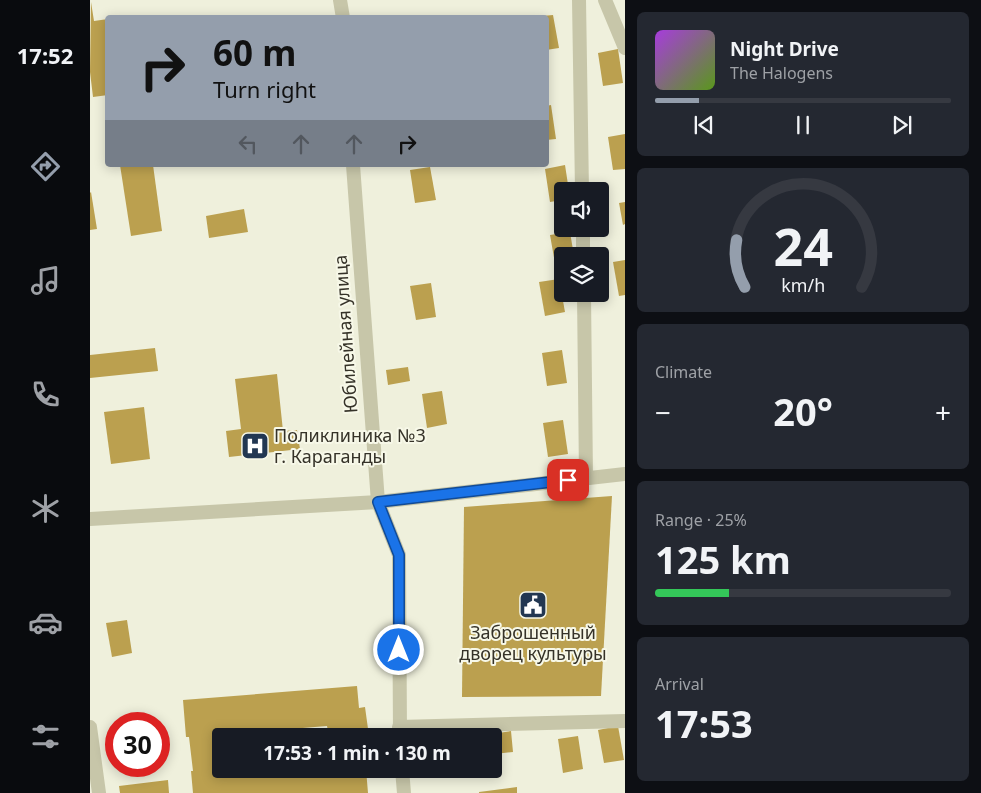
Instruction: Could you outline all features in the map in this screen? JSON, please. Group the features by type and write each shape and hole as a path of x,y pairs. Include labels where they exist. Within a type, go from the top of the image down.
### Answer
{"street":[{"path":"340,0 342,15"},
{"path":"579,0 582,182"},
{"path":"605,0 625,48"},
{"name":"Юбилейная улица","path":"353,167 378,502 399,555 399,728"},
{"path":"584,302 586,478"},
{"path":"90,519 378,502 625,474"},
{"path":"481,728 625,721"},
{"path":"91,736 99,793"},
{"path":"403,778 404,793"}],"building":[{"path":"91,2 94,21 105,19 105,95 93,97 90,72"},
{"path":"549,15 553,15 559,48 549,50"},
{"path":"618,49 623,83 603,86 598,53"},
{"path":"549,105 551,105 556,139 549,140"},
{"path":"625,134 625,169 613,170 608,137"},
{"path":"565,165 568,182 554,182 554,201 550,202 545,169"},
{"path":"120,167 153,167 162,231 131,236"},
{"path":"430,167 436,200 415,203 410,170"},
{"path":"90,193 97,229 90,230"},
{"path":"625,202 625,224 623,225 619,203"},
{"path":"244,209 248,232 209,238 206,216"},
{"path":"554,234 554,237 571,237 572,247 554,247 554,258 550,235"},
{"path":"625,260 625,295 619,296 613,262"},
{"path":"554,280 554,302 563,302 565,312 545,316 539,282"},
{"path":"431,283 436,317 416,320 410,286"},
{"path":"155,348 158,371 90,378 90,355"},
{"path":"562,350 567,383 547,386 542,353"},
{"path":"408,367 410,381 388,385 386,370"},
{"path":"277,374 283,431 297,430 300,449 229,457 226,431 241,429 235,379"},
{"path":"442,391 447,424 427,428 422,394"},
{"path":"144,407 150,459 111,464 104,412"},
{"path":"563,420 568,454 548,457 543,423"},
{"path":"612,496 601,696 462,697 464,507"},
{"path":"127,620 132,653 112,657 106,623"},
{"path":"357,686 359,708 365,707 368,728 327,728 327,726 302,728 212,728 212,778 367,778 368,793 193,793 191,771 193,771 189,737 186,737 183,700"},
{"path":"618,726 624,760 604,763 598,730"},
{"path":"511,731 513,752 502,753 502,732"},
{"path":"578,736 583,769 563,773 558,739"},
{"path":"168,780 169,793 120,793 119,786"},
{"path":"517,787 517,793 479,793 479,792"}],"place":[{"name":"Поликлиника №3 г. Караганды","path":"255,446"},
{"name":"Заброшенный дворец культуры","path":"533,605"}],"route":[{"path":"399,650 399,555 378,502 568,480"}]}
